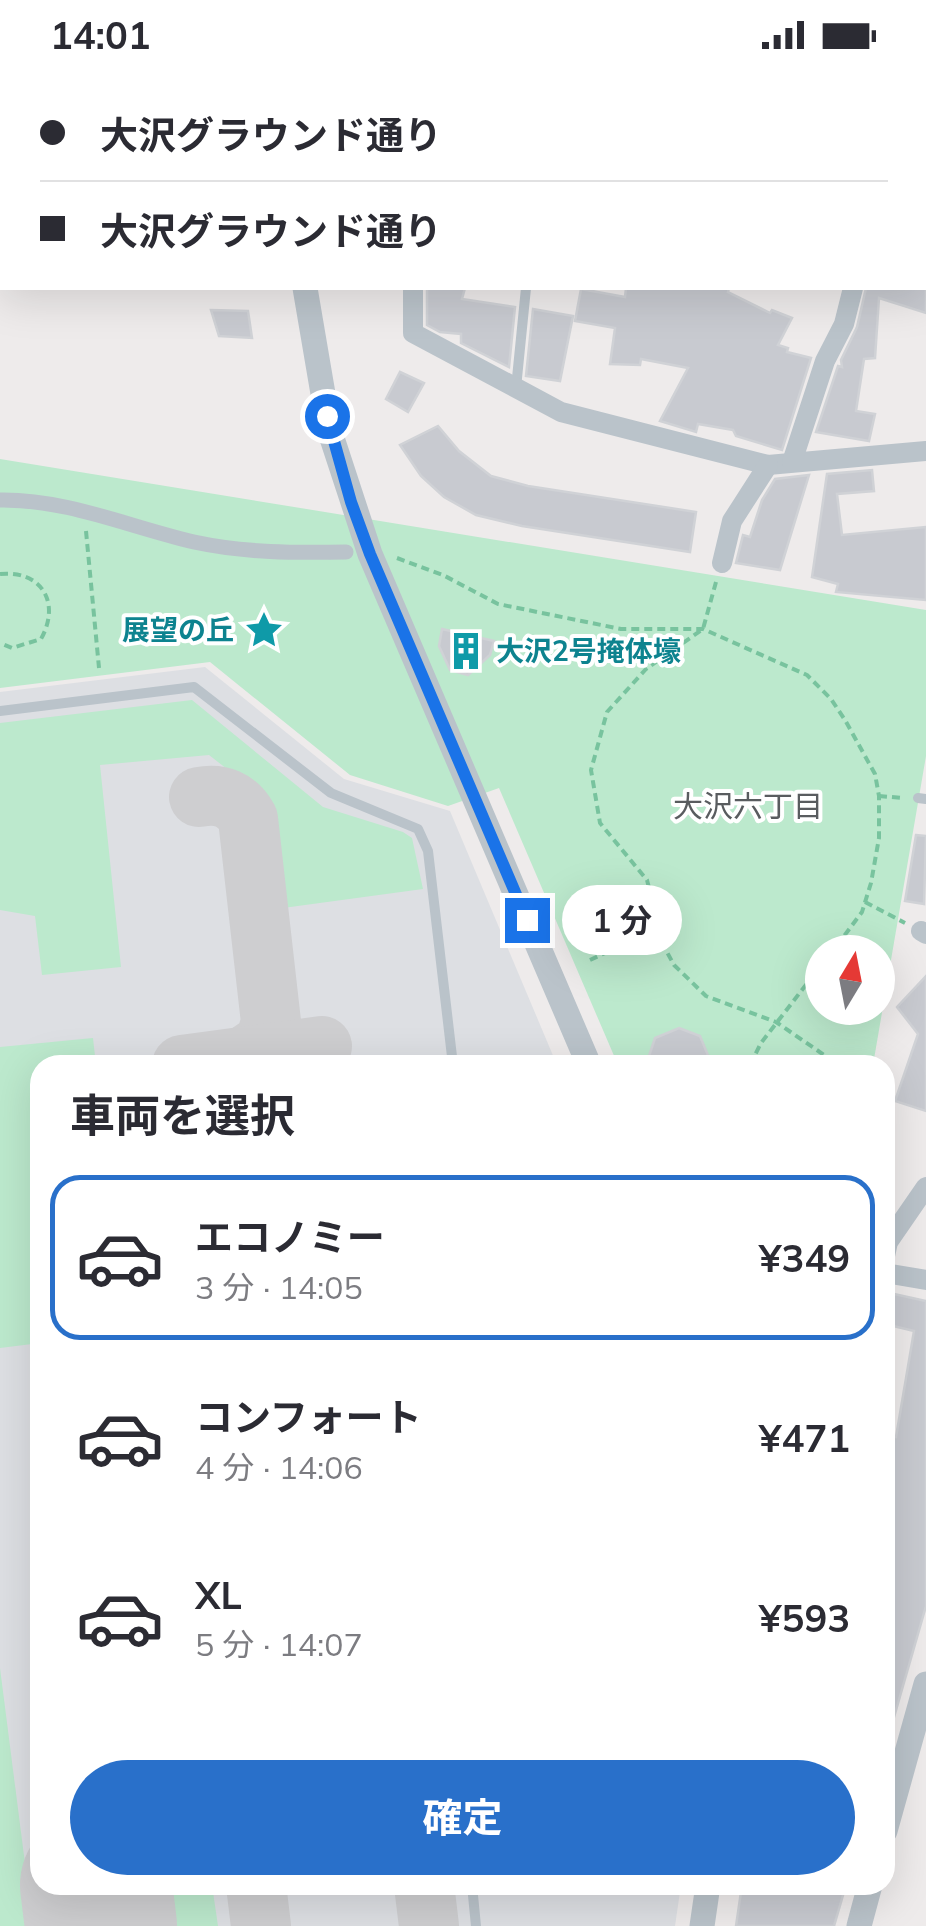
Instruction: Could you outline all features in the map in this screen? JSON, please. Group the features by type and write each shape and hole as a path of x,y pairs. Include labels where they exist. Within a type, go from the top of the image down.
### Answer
{"street":[{"path":"305,290 330,428 364,536 585,1055"},
{"path":"413,290 413,333 562,412 768,464 926,451"},
{"path":"792,462 853,290"},
{"path":"722,563 732,521 768,464"},
{"path":"0,500 49,502 244,551 346,552"},
{"path":"895,1232 926,1187"},
{"path":"895,1275 926,1280"},
{"path":"895,1795 926,1684"},
{"path":"702,1926 707,1895"},
{"path":"858,1926 867,1895"}],"lane":[{"path":"516,388 526,290"},
{"path":"0,711 194,687 331,794 418,829 428,850 452,1055"},
{"path":"473,1895 476,1926"}],"path":[{"path":"84,511 99,668"},
{"path":"393,556 443,575 498,604 621,629 704,629 807,675 831,698 845,720 875,774 879,796 877,849 865,902 845,935"},
{"path":"722,563 704,629 646,668 607,712 592,770 600,823 646,880 656,915 655,930 674,965 706,996 776,1022 824,1055"},
{"path":"0,574 30,576 43,587 51,602 49,626 41,639 12,648 0,643"},
{"path":"879,796 922,799"},
{"path":"865,902 924,933"},
{"path":"590,960 655,930"},
{"path":"756,1055 805,985"}],"shaded area":[{"path":"205,667 344,779 450,811 553,1055 30,1055 30,1895 680,1895 675,1926 0,1926 0,692"}],"green space":[{"path":"0,459 926,610 926,756 895,937 805,935 805,1025 880,1025 875,1055 614,1055 499,788 448,806 350,775 210,662 0,688"},
{"path":"192,700 323,807 412,838 423,889 283,908 272,804 209,755 100,765 121,967 42,975 35,916 0,910 0,723"},
{"path":"93,1038 95,1055 30,1055 30,1344 0,1348 0,1047"},
{"path":"0,1668 33,1926 0,1926"},
{"path":"160,1895 213,1895 218,1926 164,1926"}],"building":[{"path":"427,290 464,290 462,299 515,307 509,367 461,343 461,334 440,332 427,325"},
{"path":"581,290 625,297 626,290 728,290 770,313 772,310 792,318 778,345 788,348 787,352 811,358 782,450 736,436 733,430 698,424 696,432 660,421 688,368 641,359 640,365 610,364 615,328 575,321"},
{"path":"866,290 926,290 926,313 879,298 875,358 864,359 856,411 875,414 869,441 816,432 838,366 842,367 841,360 857,327"},
{"path":"533,309 573,316 560,381 526,376"},
{"path":"211,310 248,311 252,338 219,336"},
{"path":"400,372 424,383 408,412 386,399"},
{"path":"438,426 459,451 491,476 528,486 696,512 690,552 522,526 476,515 444,497 421,476 400,445"},
{"path":"872,470 874,491 837,494 842,535 926,527 926,600 836,592 838,584 812,577 827,474"},
{"path":"809,475 780,570 736,563 743,535 750,537 762,500 775,479"},
{"name":"大沢2号掩体壕","path":"442,629 494,641 490,655 468,675 450,670 439,646"},
{"path":"916,835 926,836 924,904 905,901"},
{"path":"926,976 926,1111 895,1101 918,1034 897,1007"},
{"path":"679,1028 700,1036 708,1055 649,1055 655,1038"},
{"path":"895,1294 926,1301 926,1606 895,1714 895,1437 914,1331 895,1326"},
{"path":"741,1895 843,1895 834,1926 736,1926"}],"taxiway":[{"path":"199,797 228,799 248,819 271,1022 265,1042 246,1055"},
{"path":"256,1055 322,1046"},
{"path":"257,1895 261,1926"},
{"path":"425,1895 429,1926"}],"runway":[{"path":"97,1895 101,1926"}],"place":[{"name":"展望の丘","path":"264,630"},
{"name":"大沢2号掩体壕","path":"466,651"}],"district":[{"name":"大沢六丁目","path":"748,807"}],"route":[{"path":"327,416 370,554 527,920"}]}
